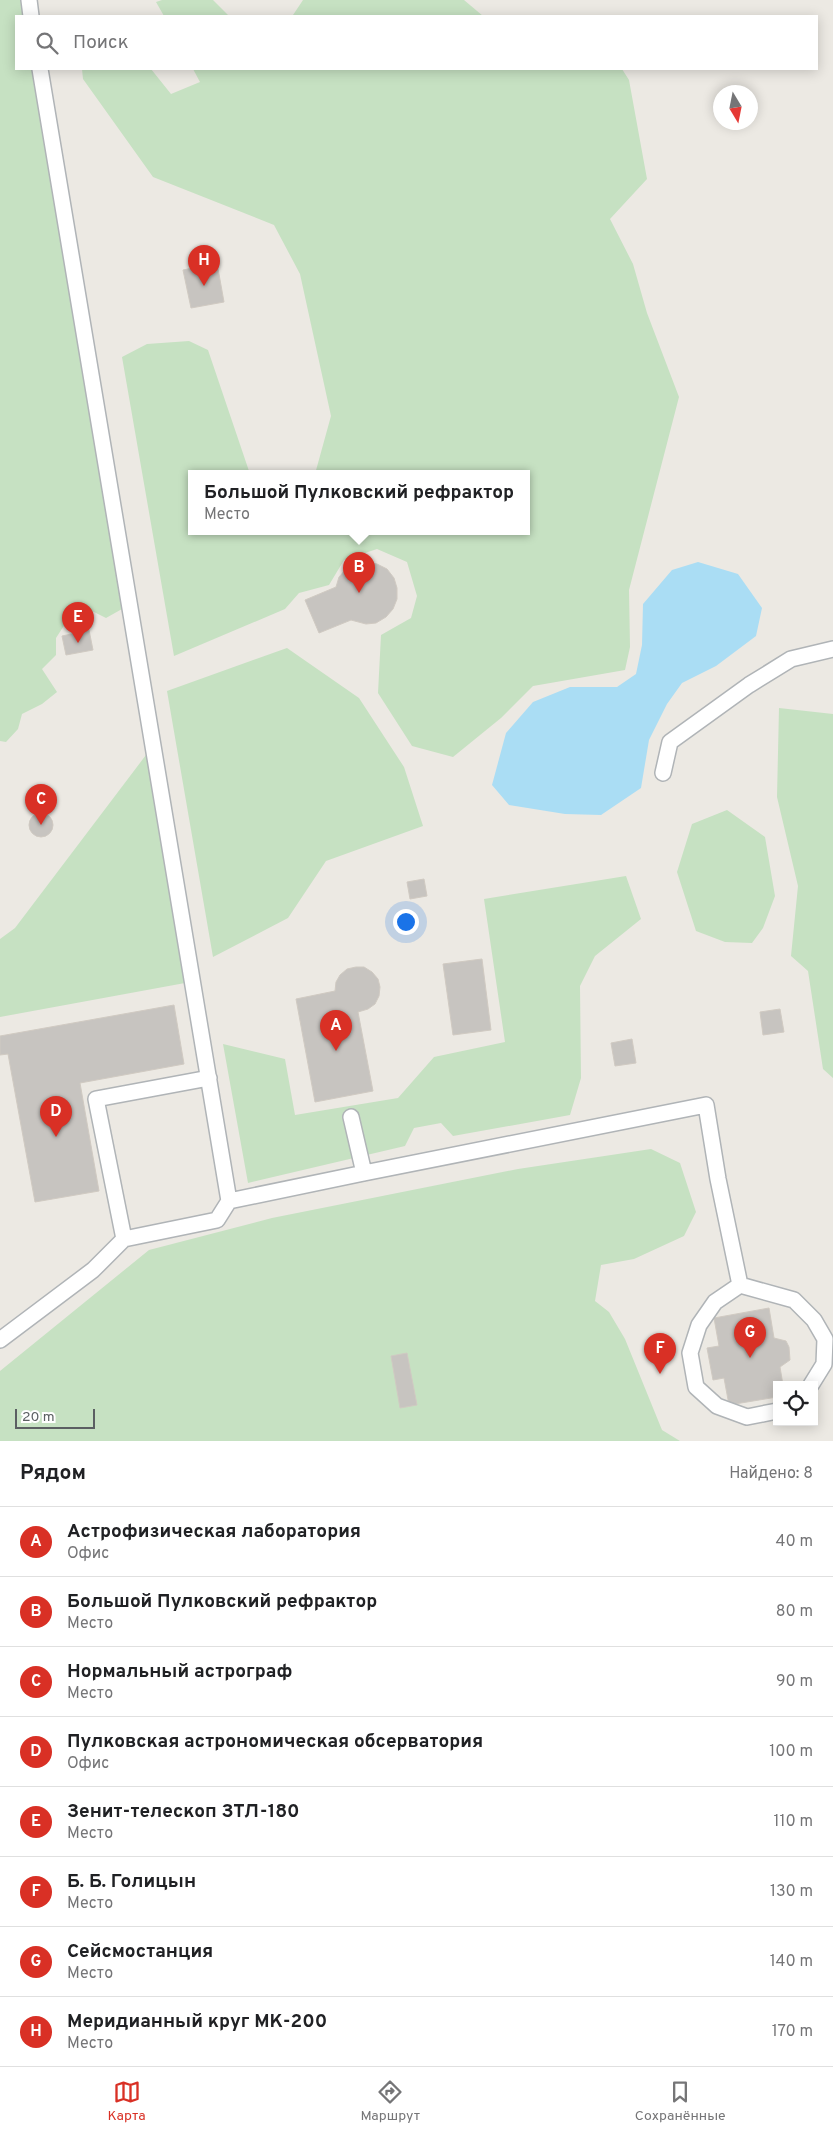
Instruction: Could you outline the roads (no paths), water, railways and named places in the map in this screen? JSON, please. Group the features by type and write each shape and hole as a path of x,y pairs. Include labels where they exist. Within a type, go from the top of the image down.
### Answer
{"lane":[{"path":"29,0 31,15"},
{"path":"0,1340 92,1270 124,1239 217,1220 229,1201 40,70"},
{"path":"664,773 670,742 749,685 791,659 833,649"},
{"path":"124,1239 96,1099 209,1078"},
{"path":"229,1201 706,1106 718,1179 740,1285"},
{"path":"351,1117 364,1173"},
{"path":"773,1412 747,1417 716,1406 696,1387 690,1353 699,1325 715,1302 740,1285 794,1300 814,1320 825,1339 824,1364 813,1381"}],"water":[{"path":"698,562 738,574 762,608 756,636 716,666 682,683 667,704 649,740 641,788 601,815 565,814 509,805 492,785 506,733 533,702 570,687 617,687 636,674 642,645 643,604 672,570"}],"place":[{"name":"Меридианный круг МК-200","path":"204,286"},
{"name":"Большой Пулковский рефрактор","path":"359,593"},
{"name":"Зенит-телескоп ЗТЛ-180","path":"78,643"},
{"name":"Нормальный астрограф","path":"41,825"},
{"name":"Астрофизическая лаборатория","path":"336,1051"},
{"name":"Пулковская астрономическая обсерватория","path":"56,1137"},
{"name":"Сейсмостанция","path":"750,1358"},
{"name":"Б. Б. Голицын","path":"660,1374"}]}
